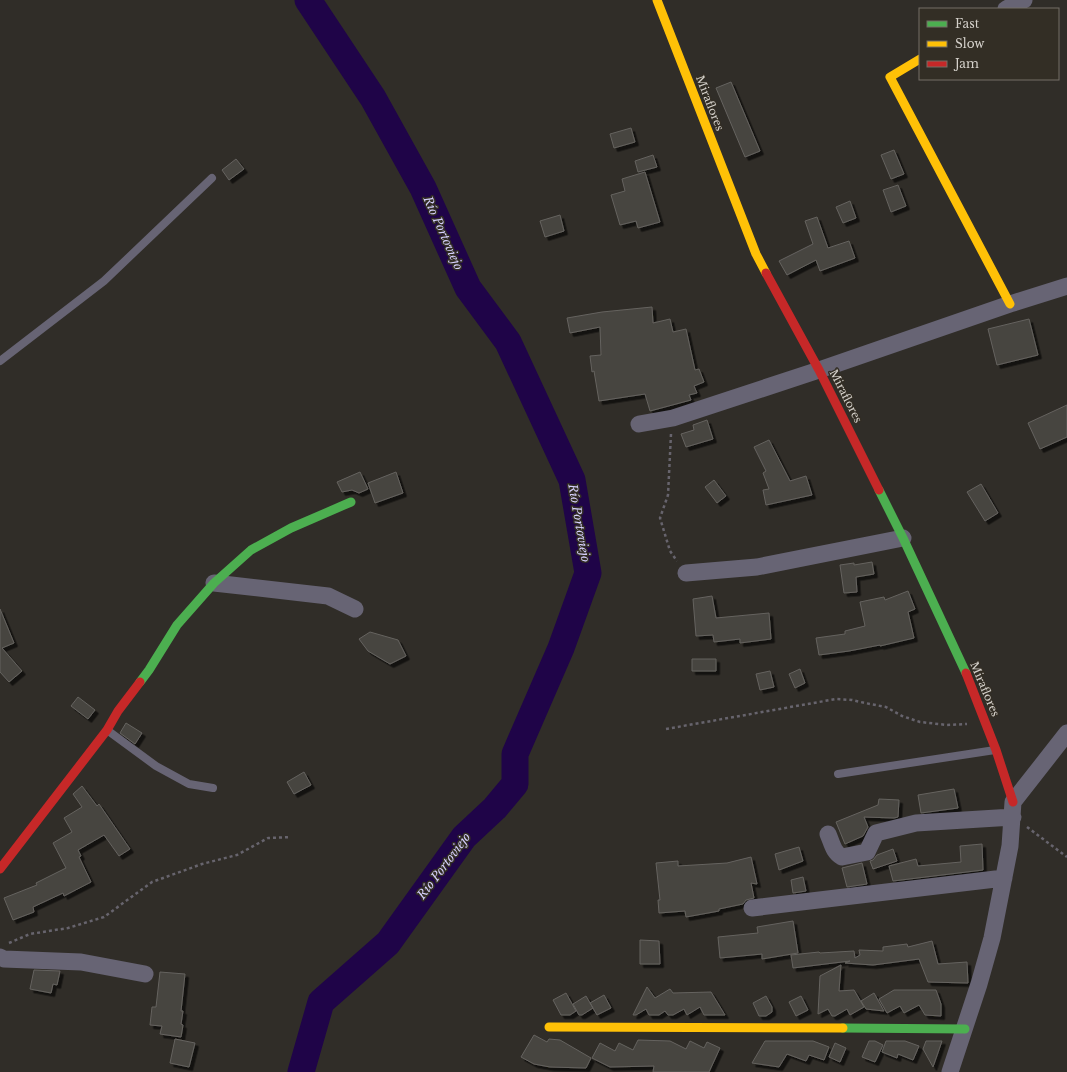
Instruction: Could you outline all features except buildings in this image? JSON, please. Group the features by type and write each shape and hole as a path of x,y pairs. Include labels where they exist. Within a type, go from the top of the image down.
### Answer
{"street":[{"name":"Miraflores","path":"657,0 756,254 819,370 903,538 965,672 996,750 1013,810"},
{"path":"1008,8 1024,0"},
{"path":"919,60 890,77 1010,304"},
{"path":"639,424 673,418 1067,286"},
{"path":"0,869 107,730 118,711 149,670 177,626 214,584 251,550 291,528 351,502"},
{"path":"686,573 757,567 903,538"},
{"path":"214,584 328,596 355,609"},
{"path":"950,1072 980,984 992,938 1010,846 1013,810 1067,733"},
{"path":"828,834 833,848 842,857 867,852 876,833 916,823 1013,810"},
{"path":"752,908 1004,878"},
{"path":"2,958 81,962 145,974"},
{"path":"549,1028 965,1029"}],"lane":[{"path":"0,361 104,281 212,178"},
{"path":"107,730 156,766 189,784 213,788"},
{"path":"838,774 996,750"}],"path":[{"path":"673,418 668,495 660,518 670,551 686,573"},
{"path":"666,729 836,699 852,700 865,704 886,707 902,716 920,722 961,725 985,721"},
{"path":"1013,810 1067,857"},
{"path":"2,958 6,945 30,934 68,928 104,917 152,882 202,864 237,855 268,838 291,837"}],"waterway":[{"name":"Río Portoviejo","path":"301,1072 321,1002 388,943 464,837 495,808 515,784 515,754 561,648 588,573 572,480 508,342 468,288 423,188 373,98 308,0"}],"traffic: fast":[{"path":"879,490 966,673"},
{"path":"140,682 177,625 214,583 251,550 291,528 351,502"},
{"path":"843,1028 965,1029"}],"traffic: slow":[{"path":"657,0 756,254 766,273"},
{"path":"919,60 890,77 1010,304"},
{"path":"549,1027 843,1028"}],"traffic: jam":[{"path":"766,273 819,370 879,490"},
{"path":"966,673 996,750 1013,802"},
{"path":"0,869 107,730 118,711 140,682"}]}
